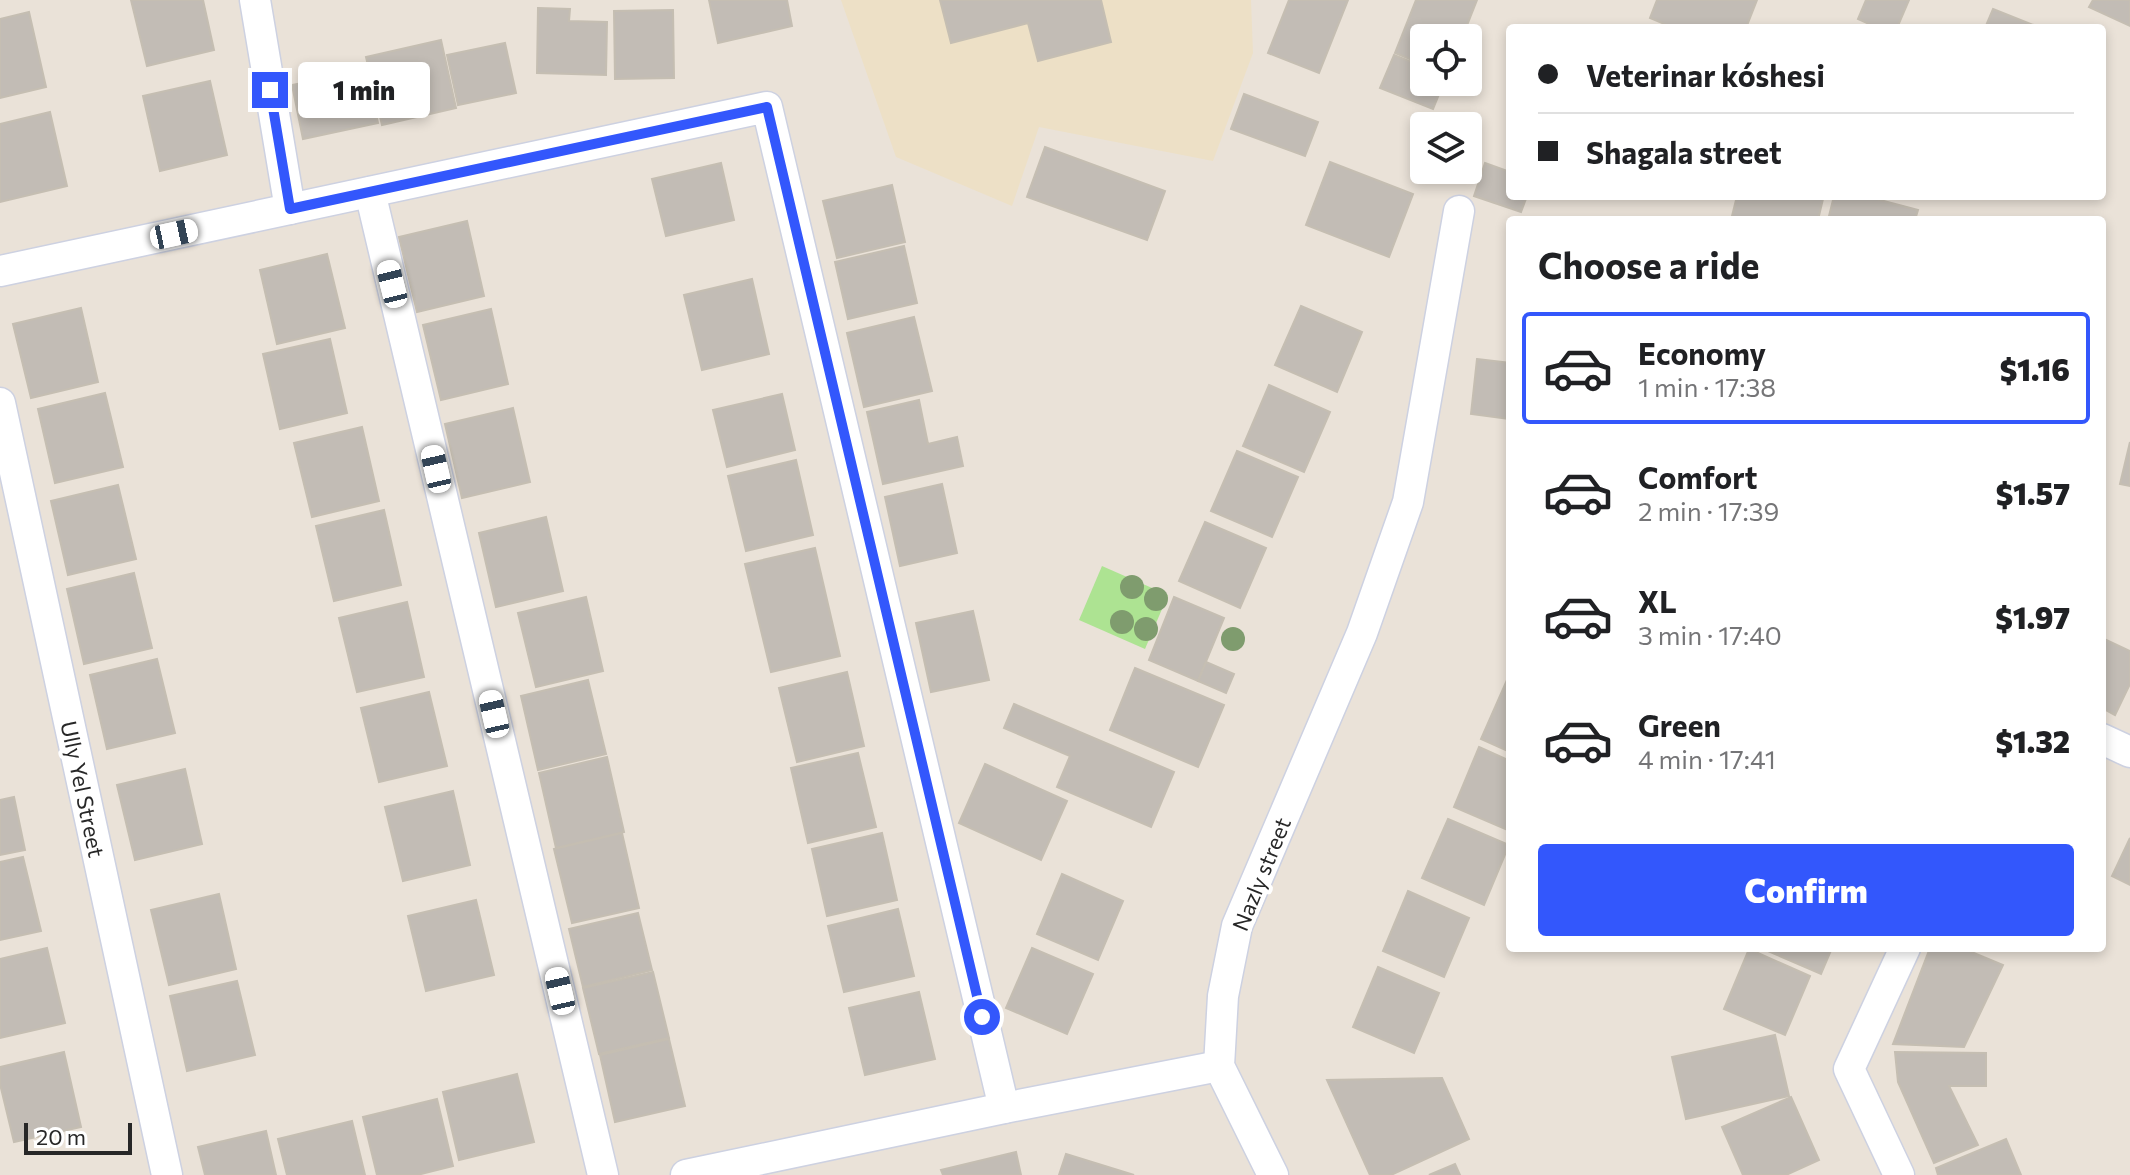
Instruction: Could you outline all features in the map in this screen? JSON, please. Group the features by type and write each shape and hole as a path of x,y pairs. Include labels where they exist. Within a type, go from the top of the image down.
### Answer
{"street":[{"path":"255,0 290,209"},
{"path":"0,271 767,107 1004,1108"},
{"path":"370,192 603,1175"},
{"name":"Nazly street","path":"1219,1066 1223,996 1237,926 1362,633 1408,502 1459,211"},
{"name":"Ully Yel Street","path":"0,403 167,1175"},
{"path":"2106,741 2130,752"},
{"path":"1899,1175 1849,1069 1903,952"},
{"path":"686,1175 1219,1066 1273,1175"}],"shaded area":[{"path":"841,0 1251,0 1253,53 1213,161 1039,127 1012,206 896,157"}],"green space":[{"path":"1102,566 1168,595 1145,649 1079,620"}],"building":[{"path":"131,0 203,0 214,50 147,66"},
{"path":"709,0 787,0 792,26 718,43"},
{"path":"940,0 1101,0 1111,42 1038,61 1028,23 951,43"},
{"path":"1289,0 1348,0 1319,73 1268,53"},
{"path":"1416,0 1477,0 1468,24 1410,24 1410,59 1395,53"},
{"path":"1657,0 1757,0 1748,24 1664,24 1650,18"},
{"path":"1866,0 1909,0 1899,24 1869,24 1858,19"},
{"path":"2093,0 2130,0 2130,26 2089,7"},
{"path":"538,8 570,9 569,21 607,22 606,75 537,73"},
{"path":"1993,9 2031,24 1987,24"},
{"path":"673,10 674,78 615,79 614,11"},
{"path":"29,12 46,87 0,98 0,19"},
{"path":"441,40 456,108 382,125 366,57"},
{"path":"505,43 516,93 458,105 447,55"},
{"path":"1394,55 1410,61 1410,96 1438,96 1433,109 1380,88"},
{"path":"366,70 378,123 303,139 292,85"},
{"path":"210,81 227,155 160,171 143,96"},
{"path":"1244,94 1318,122 1305,156 1231,129"},
{"path":"50,112 67,186 0,202 0,124"},
{"path":"1045,147 1165,191 1147,240 1027,197"},
{"path":"1330,162 1413,194 1389,257 1306,225"},
{"path":"721,163 734,220 666,236 652,179"},
{"path":"1485,163 1506,171 1506,200 1526,200 1521,212 1474,196 1478,184 1482,184"},
{"path":"892,185 905,242 837,258 823,201"},
{"path":"1736,200 1823,200 1819,216 1732,216"},
{"path":"1833,200 1880,200 1918,210 1916,216 1829,216"},
{"path":"467,221 484,296 417,312 399,237"},
{"path":"904,246 917,303 848,319 835,262"},
{"path":"327,254 345,328 277,344 260,270"},
{"path":"752,279 769,354 702,370 684,295"},
{"path":"1301,306 1362,332 1337,392 1275,365"},
{"path":"81,308 98,382 31,398 13,324"},
{"path":"491,309 508,384 441,400 423,325"},
{"path":"914,317 932,391 864,407 847,333"},
{"path":"330,339 347,413 280,429 263,354"},
{"path":"1477,359 1506,363 1506,418 1471,414"},
{"path":"1269,385 1330,412 1304,472 1243,446"},
{"path":"105,393 123,467 55,483 38,409"},
{"path":"782,394 795,450 727,467 713,410"},
{"path":"919,400 928,444 957,437 963,466 883,484 867,412"},
{"path":"513,408 530,482 462,498 445,424"},
{"path":"362,427 379,501 312,517 294,443"},
{"path":"2130,442 2130,486 2120,484"},
{"path":"1237,451 1298,477 1272,537 1211,511"},
{"path":"796,460 813,535 746,551 728,476"},
{"path":"942,484 957,553 900,566 885,497"},
{"path":"118,485 136,559 68,575 51,501"},
{"path":"384,510 401,585 334,601 316,526"},
{"path":"546,517 563,591 496,607 479,533"},
{"path":"1205,522 1266,548 1240,608 1179,581"},
{"path":"815,548 840,656 771,672 745,564"},
{"path":"134,573 152,648 84,664 67,589"},
{"path":"586,597 603,671 536,687 518,613"},
{"path":"1174,597 1224,618 1198,681 1149,660"},
{"path":"407,602 424,677 357,692 339,618"},
{"path":"973,611 989,680 931,692 916,623"},
{"path":"2106,640 2130,651 2130,684 2115,715 2106,710"},
{"path":"157,659 175,733 107,749 90,675"},
{"path":"1206,662 1234,674 1226,693 1198,681"},
{"path":"1135,668 1224,705 1198,767 1110,730"},
{"path":"847,672 864,746 797,762 779,688"},
{"path":"588,680 606,754 538,770 521,696"},
{"path":"1506,682 1506,750 1481,739"},
{"path":"429,692 447,766 379,782 361,708"},
{"path":"1014,704 1174,772 1151,827 1057,787 1070,756 1004,728"},
{"path":"1479,747 1506,759 1506,829 1454,807"},
{"path":"858,753 876,827 808,843 791,768"},
{"path":"607,757 624,832 556,848 539,773"},
{"path":"985,764 1067,801 1041,860 959,823"},
{"path":"185,769 202,844 135,860 117,785"},
{"path":"453,791 470,865 403,881 385,807"},
{"path":"14,797 25,850 0,855 0,800"},
{"path":"1448,819 1506,844 1506,852 1484,905 1422,878"},
{"path":"622,833 639,908 572,923 554,849"},
{"path":"882,833 897,900 827,916 812,849"},
{"path":"2130,838 2130,885 2112,876"},
{"path":"23,857 41,931 0,940 0,862"},
{"path":"1062,874 1123,901 1098,960 1037,934"},
{"path":"1408,891 1469,918 1444,977 1383,951"},
{"path":"219,894 236,969 169,985 151,910"},
{"path":"476,900 494,975 426,991 408,916"},
{"path":"898,909 914,976 844,992 828,926"},
{"path":"638,913 652,970 583,987 569,929"},
{"path":"47,948 65,1023 0,1038 0,959"},
{"path":"1032,948 1093,974 1067,1034 1006,1008"},
{"path":"1748,952 1756,952 1810,976 1785,1035 1724,1009"},
{"path":"1770,952 1830,952 1821,974"},
{"path":"1928,952 1972,952 2003,965 1964,1047 1893,1044"},
{"path":"1378,967 1439,993 1414,1053 1353,1027"},
{"path":"653,972 669,1038 599,1054 583,988"},
{"path":"237,981 255,1055 187,1071 170,996"},
{"path":"919,992 935,1059 865,1075 849,1008"},
{"path":"1775,1035 1789,1096 1686,1119 1672,1057"},
{"path":"669,1039 685,1106 615,1122 600,1055"},
{"path":"64,1052 81,1127 14,1142 0,1084 0,1067"},
{"path":"1895,1052 1986,1053 1986,1086 1949,1086 1978,1145 1934,1163 1898,1082"},
{"path":"517,1074 534,1142 459,1160 443,1092"},
{"path":"1442,1078 1469,1139 1391,1175 1370,1175 1327,1080"},
{"path":"1791,1097 1819,1160 1786,1175 1743,1175 1722,1127"},
{"path":"437,1099 453,1166 417,1175 377,1175 363,1117"},
{"path":"352,1121 365,1175 287,1175 278,1139"},
{"path":"266,1131 276,1175 205,1175 198,1147"},
{"path":"2006,1139 2021,1175 1938,1175 1936,1168"},
{"path":"1016,1152 1021,1175 943,1175 941,1170"},
{"path":"1066,1154 1079,1158 1134,1175 1059,1175"},
{"path":"1455,1164 1460,1175 1429,1175"}],"route":[{"path":"270,90 290,209 767,107 982,1017"}]}
